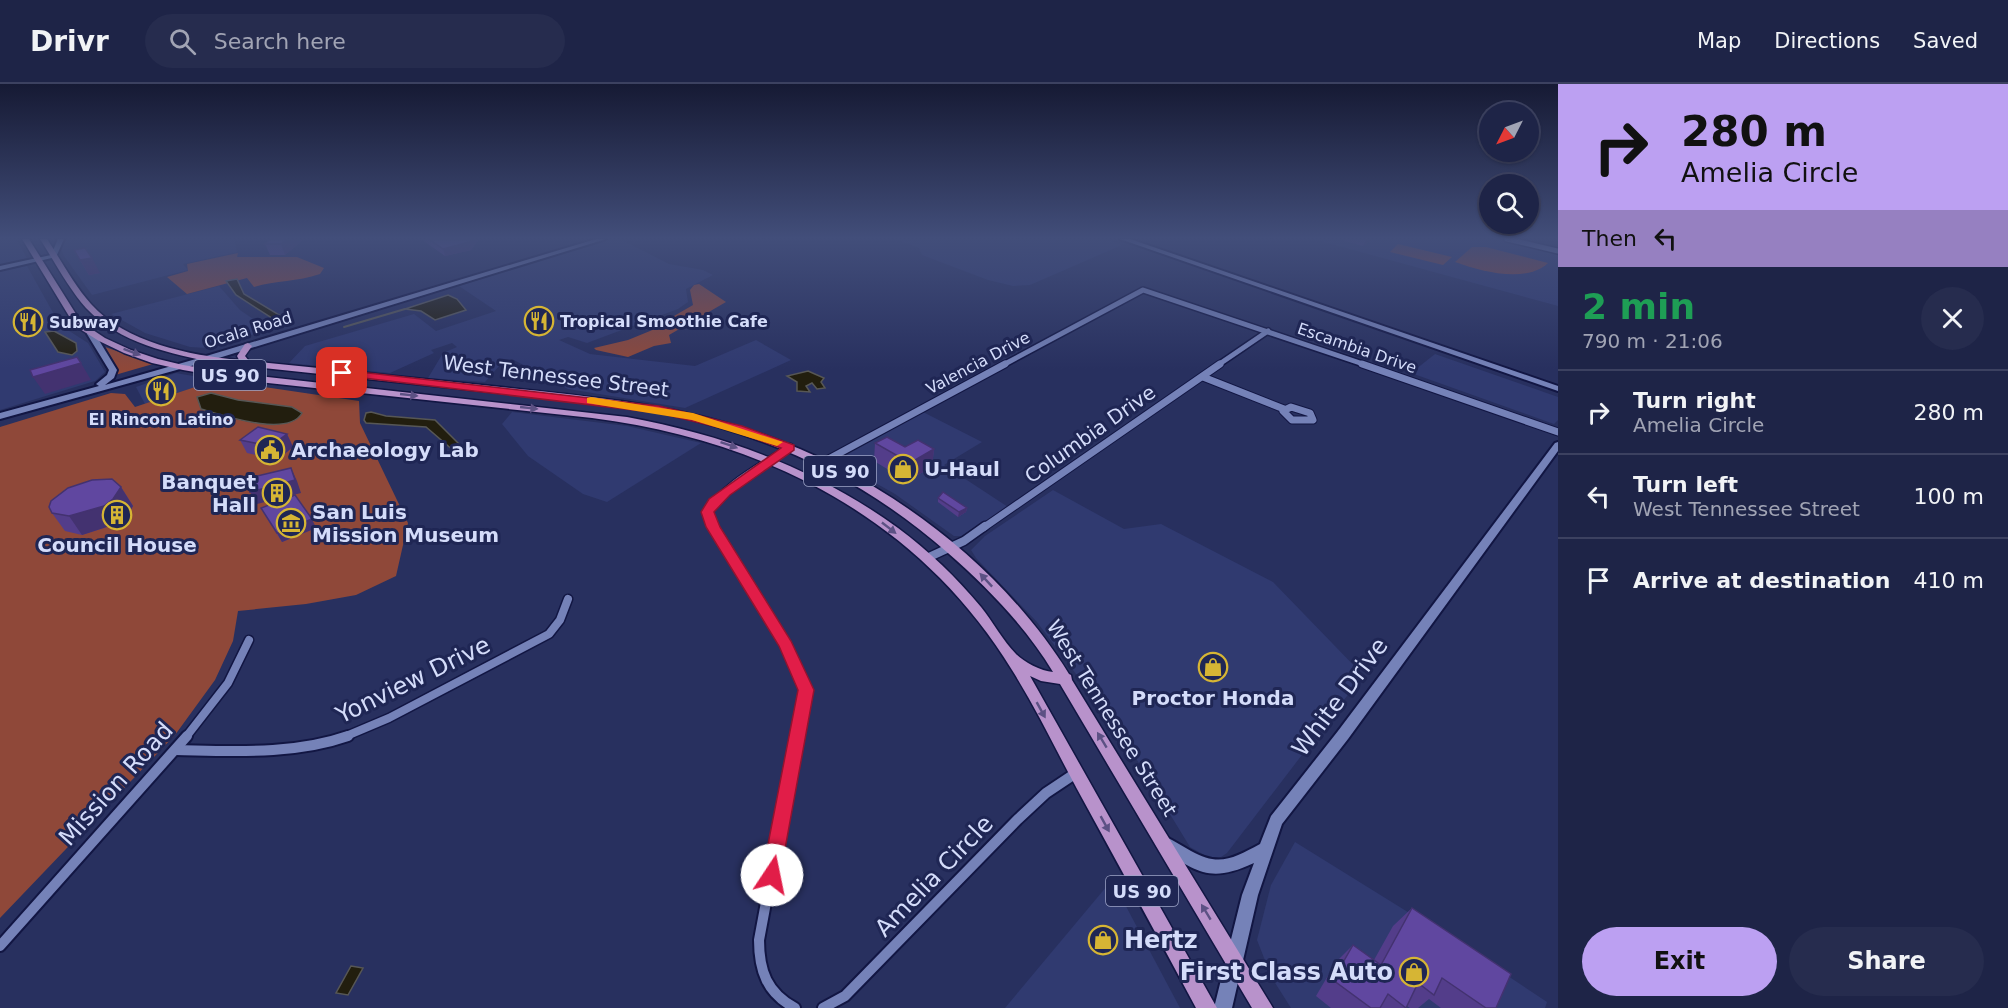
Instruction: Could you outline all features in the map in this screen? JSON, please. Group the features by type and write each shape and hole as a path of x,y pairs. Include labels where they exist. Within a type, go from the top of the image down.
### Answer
{"main road":[{"name":"West Tennessee Street","path":"50,282 70,315 90,334 128,351 176,365 237,376 569,412 647,423 728,444 772,460 852,501 927,558 986,622 1012,659 1207,1008"},
{"name":"West Tennessee Street","path":"72,282 92,309 106,320 137,337 206,359 580,399 684,415 738,429 790,447 823,462 889,499 926,524 1019,614 1066,679 1263,1008"},
{"name":"Ocala Road","path":"0,417 176,365 206,359 306,325 446,282"},
{"name":"Ocala Road","path":"176,365 195,356 454,282"},
{"path":"1248,282 1558,389"},
{"path":"58,295 78,290"},
{"path":"70,315 92,309"},
{"path":"88,391 109,378 113,371 90,334"},
{"path":"246,363 241,356 248,346"},
{"path":"351,389 364,375"},
{"path":"569,412 580,399"},
{"path":"647,423 674,420 684,415"},
{"name":"White Drive","path":"1223,1008 1236,963 1250,895 1273,827 1298,789 1344,735 1558,445"},
{"path":"1012,659 1041,676 1066,679"},
{"path":"1165,844 1212,869 1236,866 1266,849"}],"street":[{"name":"Escambia Drive","path":"1146,290 1558,432"},
{"name":"Valencia Drive","path":"823,462 1137,292 1146,290"},
{"name":"Columbia Drive","path":"927,558 952,547 1014,508 1268,331"},
{"path":"1203,377 1284,409"},
{"path":"790,447 720,497 708,512 713,527 786,645 806,690 759,949 762,977 769,990 782,1002 795,1008"},
{"name":"Yonview Drive","path":"176,750 236,751 281,748 315,745 352,735 397,714 549,634 560,620 568,599"},
{"name":"Mission Road","path":"0,946 176,750 228,683 249,640"},
{"name":"Amelia Circle","path":"823,1008 845,996 1017,820 1046,793 1076,773"}],"shaded area":[{"path":"0,282 36,282 60,325 88,343 105,372 95,381 0,410"},
{"path":"83,282 141,282 92,295"},
{"path":"173,282 232,282 187,294"},
{"path":"227,282 238,282 244,294 286,319 278,322 236,295"},
{"path":"250,282 276,282 270,283 254,287"},
{"path":"472,282 699,282 686,289 688,302 678,309 587,343 568,337 559,340 590,354 695,366 756,340 791,360 685,408 568,389 512,359 501,364 485,382 428,378 443,353 457,347 452,343 431,350 434,353 390,373 289,363 305,346 414,314 436,331 496,311 459,286"},
{"path":"997,282 1037,282 1030,285 1013,286"},
{"path":"1471,282 1558,282 1558,306"},
{"path":"699,284 726,302 669,335 671,343 654,346 628,357 594,348 628,340 667,324 674,316 693,305 690,290 694,285"},
{"path":"219,286 240,310 259,323 261,332 207,348 190,347 145,333 111,314"},
{"path":"448,295 457,299 466,310 435,320 421,311 405,309"},
{"path":"54,331 76,343 77,351 72,355 58,352 45,332"},
{"path":"105,347 153,364 115,375 118,370"},
{"path":"1435,354 1558,397 1558,420 1554,424 1411,373"},
{"path":"808,371 824,378 821,382 825,388 817,389 812,383 806,386 810,392 797,391 797,382 787,376"},
{"name":"El Rincon Latino","path":"176,373 216,380 145,404 136,387"},
{"path":"216,380 359,401 360,423 408,523 396,576 356,595 306,604 238,611 233,641 215,680 175,735 0,918 0,427 111,393 125,394 135,407"},
{"path":"211,393 238,400 292,407 302,413 295,420 283,424 254,423 201,409 197,397"},
{"path":"512,412 627,426 701,443 607,502 583,494 528,456 502,424"},
{"path":"923,412 982,442 944,465 1008,507 961,536 954,536 895,494 840,463 843,457"},
{"path":"366,413 386,416 435,420 464,449 454,451 426,427 366,423 364,420"},
{"name":"Proctor Honda","path":"1053,490 1124,529 1161,524 1273,582 1363,675 1227,853 1221,857 1210,858 1190,847 1137,760 1088,690 1037,622 971,550 985,536"},
{"path":"1295,842 1469,950 1547,1002 1545,1008 1291,1008 1272,978 1257,940 1271,885"},
{"name":"Hertz","path":"1112,880 1180,1008 1005,1008"},
{"path":"351,966 363,968 348,995 336,993"}],"building":[{"path":"77,357 81,363 33,377 30,370"},
{"path":"258,427 287,434 270,446 240,440"},
{"path":"887,437 905,447 918,440 934,449 910,463 875,443"},
{"path":"291,468 295,480 250,492 249,478"},
{"path":"112,479 121,487 113,499 104,506 69,516 52,513 49,507 51,501 68,488 92,480"},
{"path":"943,492 967,508 959,512 938,498"},
{"name":"San Luis Mission Museum","path":"295,495 312,519 277,533 261,508"},
{"path":"1412,908 1511,974 1496,1008 1486,1008 1442,978 1434,995 1418,983 1406,1008 1388,994 1380,1008 1371,1008 1333,980 1353,945 1381,965"}],"waterway":[{"path":"344,327 405,309"}],"slow traffic":[{"path":"591,400 659,409 738,429 777,442"}],"place":[{"name":"Tropical Smoothie Cafe","path":"539,321"},
{"name":"Subway","path":"28,322"},
{"name":"El Rincon Latino","path":"161,391"},
{"name":"Archaeology Lab","path":"270,450"},
{"name":"U-Haul","path":"903,469"},
{"name":"Banquet Hall","path":"277,493"},
{"name":"Council House","path":"117,515"},
{"name":"San Luis Mission Museum","path":"291,523"},
{"name":"Proctor Honda","path":"1213,667"},
{"name":"Hertz","path":"1103,940"},
{"name":"First Class Auto","path":"1414,972"}],"route":[{"path":"342,373 659,409 738,429 790,447 713,502 708,512 713,527 800,670 806,690 806,700 772,875"}]}
